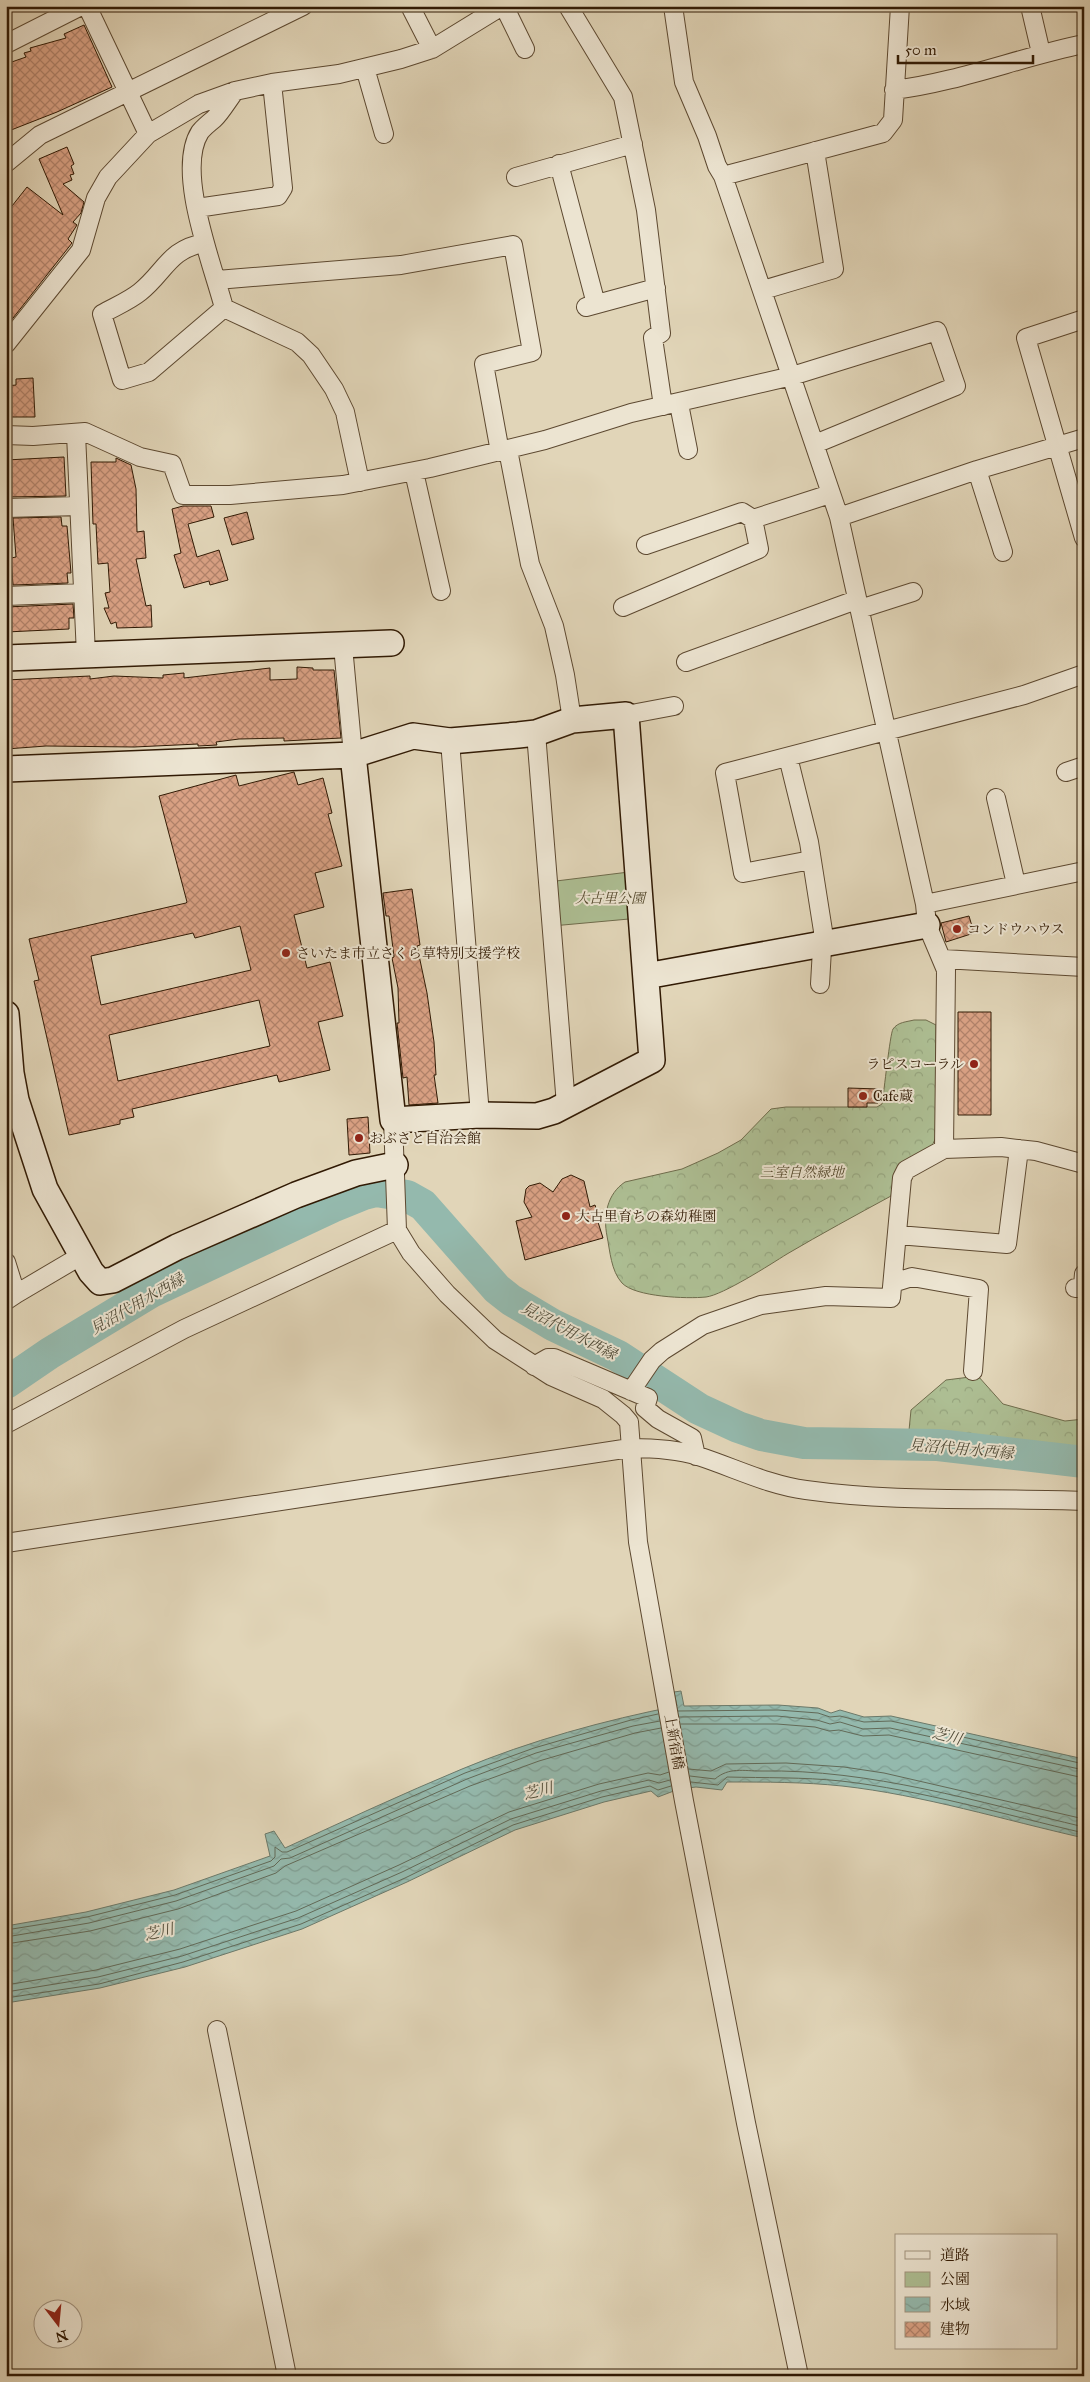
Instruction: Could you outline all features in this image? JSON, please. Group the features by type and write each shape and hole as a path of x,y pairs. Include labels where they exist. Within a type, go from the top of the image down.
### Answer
{"street":[{"path":"6,44 81,6"},
{"path":"87,6 148,134"},
{"path":"6,163 40,134 302,6"},
{"path":"410,6 432,49"},
{"path":"6,344 13,322 81,250 96,198 108,177 148,134 199,104 235,91 272,83 318,78 365,68 432,49 503,6 525,49"},
{"path":"568,6 623,97 646,210 656,288 661,333 653,338 671,405 688,450"},
{"path":"673,6 684,82 707,136 717,166 723,176 839,517 888,730 926,914 946,970 944,1149"},
{"path":"723,176 883,133 893,120 900,6"},
{"path":"1030,6 1041,53"},
{"path":"894,90 947,81 1041,53 1084,44"},
{"path":"365,68 384,134"},
{"path":"197,208 278,196 283,188 272,83"},
{"path":"224,308 217,280 204,243 191,176 196,142 200,132 215,118 235,91"},
{"path":"516,176 633,144"},
{"path":"763,290 834,269 816,152"},
{"path":"559,164 591,305 656,288"},
{"path":"204,243 191,246 176,253 140,292 102,314 122,380 149,372 224,308"},
{"path":"217,280 401,265 513,245 532,352 484,364 528,555 554,626 565,675 572,720"},
{"path":"224,308 297,342 311,355 334,389 346,412 360,482"},
{"path":"1084,319 1026,338 1084,538"},
{"path":"6,435 76,434 84,432 93,434 134,455 172,464 183,496 230,494 360,482 414,472 504,451 614,418 792,376 937,331 956,386 815,444"},
{"path":"76,434 86,655"},
{"path":"839,517 932,487 977,470 1084,438"},
{"path":"977,470 1003,552"},
{"path":"414,472 441,591"},
{"path":"753,519 830,494"},
{"path":"6,508 79,506"},
{"path":"623,607 759,549 753,519 742,512 646,545"},
{"path":"686,662 858,604 913,592"},
{"path":"6,596 83,593"},
{"path":"6,658 391,643"},
{"path":"6,1424 184,1329 397,1221 393,1120 343,646"},
{"path":"811,860 743,872 725,773 1024,695 1084,674"},
{"path":"6,769 353,755 413,736 450,741 536,733 572,720 626,715 674,706"},
{"path":"393,1120 480,1115 537,1116 554,1111 652,1060 626,715"},
{"path":"536,733 566,1105"},
{"path":"450,741 480,1115"},
{"path":"788,757 811,860 824,944 820,984"},
{"path":"1066,772 1084,766"},
{"path":"996,798 1016,884"},
{"path":"646,976 824,944 926,914 1016,884 1084,871"},
{"path":"943,959 1084,967"},
{"path":"6,1014 15,1120 45,1189 96,1280 102,1283 296,1195 356,1173 395,1170"},
{"path":"631,1391 652,1360 703,1325 761,1305 826,1296 891,1298 904,1174 916,1163 944,1149 1001,1147 1019,1149 1084,1164"},
{"path":"898,1235 1007,1244 1019,1149"},
{"name":"上新宿橋","path":"397,1221 411,1253 448,1294 495,1340 534,1366 603,1399 629,1422 630,1448 636,1484 638,1542 650,1597 701,1886 746,2123 799,2376"},
{"path":"6,1262 11,1298 82,1255"},
{"path":"893,1283 912,1277 979,1289 973,1370"},
{"path":"534,1366 548,1358 554,1358 648,1398 646,1408 658,1419 692,1438 696,1456"},
{"path":"6,1542 630,1448 652,1448 696,1456 765,1481 807,1490 870,1496 1084,1501"},
{"path":"217,2030 287,2376"}],"green space":[{"name":"大古里公園","path":"637,871 640,918 552,926 548,882"},
{"name":"三室自然緑地","path":"914,1020 926,1020 936,1025 936,1137 932,1146 897,1168 891,1196 714,1295 697,1298 662,1296 638,1291 622,1283 615,1273 606,1228 606,1213 610,1199 619,1187 625,1182 682,1169 718,1153 741,1140 771,1109 786,1107 877,1107 882,1104 893,1029 900,1024"},
{"path":"978,1376 1003,1404 1065,1421 1084,1419 1084,1466 979,1463 907,1451 911,1410 946,1380"}],"water":[{"name":"芝川","path":"681,1691 684,1706 778,1705 818,1708 831,1713 840,1710 864,1717 891,1716 1084,1759 1084,1838 903,1795 842,1786 771,1782 727,1782 722,1790 696,1787 679,1789 658,1797 651,1791 604,1802 515,1830 407,1882 302,1929 185,1967 100,1988 6,2003 6,1926 86,1912 174,1890 270,1856 265,1834 274,1831 285,1848 440,1778 514,1749 595,1725 677,1706 674,1692"}],"building":[{"path":"84,25 112,87 57,112 6,132 6,64 26,57 24,53 31,51 30,48 66,38 64,34"},
{"path":"67,147 74,164 71,166 74,174 70,175 72,180 63,184 84,202 81,213 73,222 77,225 68,239 72,243 6,327 6,202 12,206 27,187 63,215 39,159"},
{"path":"33,378 35,417 10,417 10,410 6,410 6,386 16,385 16,379"},
{"path":"64,457 66,496 6,497 6,460"},
{"path":"116,458 131,465 136,489 137,532 144,531 146,558 136,559 146,606 151,605 152,627 117,628 116,622 111,624 104,608 109,608 105,593 110,592 108,563 98,564 96,524 93,524 91,462 116,462"},
{"path":"183,506 211,506 214,517 188,524 197,557 219,550 228,580 210,585 209,581 184,588 174,555 181,553 172,509"},
{"path":"247,512 254,539 232,545 224,518"},
{"path":"61,517 62,526 67,526 71,573 67,573 68,583 13,585 11,558 16,557 13,518"},
{"path":"73,604 74,618 69,618 69,629 6,632 6,607"},
{"path":"297,667 313,668 313,670 334,670 341,738 284,741 284,738 239,739 216,742 217,745 198,746 198,744 134,747 46,746 6,749 6,680 90,676 90,679 114,676 163,678 163,675 184,673 184,678 270,668 270,680 297,679"},
{"path":"294,772 298,785 323,778 332,813 328,814 342,866 315,873 324,907 294,915 307,968 330,962 343,1016 318,1022 330,1070 279,1082 277,1075 132,1109 134,1117 120,1120 120,1124 69,1135 34,981 39,980 29,939 186,903 159,796 236,775 239,786","holes":["240,926 251,970 101,1005 91,956 193,933 195,938","259,1000 270,1046 118,1081 109,1035"]},
{"path":"412,889 420,945 417,946 427,993 434,1042 436,1075 434,1075 438,1103 409,1105 407,1077 403,1078 397,1023 399,1023 398,988 392,958 394,957 389,916 386,916 383,893"},
{"name":"コンドウハウス","path":"969,916 974,933 946,942 941,923"},
{"name":"ラピスコーラル","path":"958,1012 991,1012 991,1115 958,1115"},
{"name":"Cafe蔵","path":"848,1088 879,1089 878,1103 867,1103 867,1107 848,1107"},
{"path":"368,1117 370,1153 349,1155 347,1119"},
{"name":"大古里育ちの森幼稚園","path":"571,1175 584,1181 590,1207 595,1205 603,1238 525,1260 516,1221 532,1217 524,1202 526,1189 529,1186 540,1183 553,1192 562,1179"}],"waterway":[{"name":"見沼代用水西縁","path":"6,1383 50,1353 151,1292 332,1207 376,1191 407,1196 423,1205 497,1289 511,1300 553,1325 618,1356 699,1409 738,1427 761,1435 804,1443 938,1445 1084,1462"}],"place":[{"name":"コンドウハウス","path":"957,929"},
{"name":"さいたま市立さくら草特別支援学校","path":"286,953"},
{"name":"ラピスコーラル","path":"974,1064"},
{"name":"Cafe蔵","path":"863,1096"},
{"name":"おぶさと自治会館","path":"359,1138"},
{"name":"大古里育ちの森幼稚園","path":"566,1216"}]}
